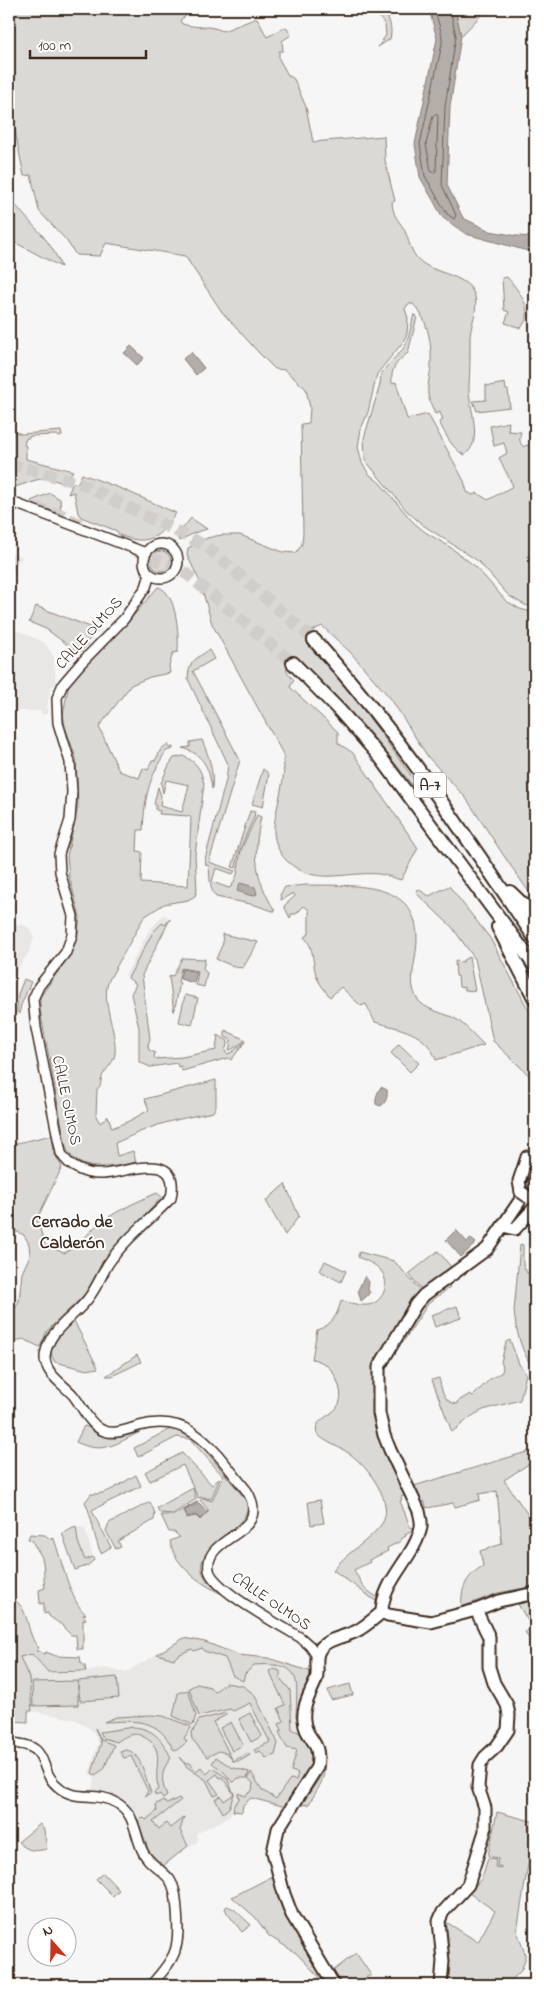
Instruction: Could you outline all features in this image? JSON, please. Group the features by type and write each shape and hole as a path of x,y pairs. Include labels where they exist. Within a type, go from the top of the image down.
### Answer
{"highway":[{"name":"A-7","path":"314,640 366,700 431,786 535,938"},
{"name":"A-7","path":"293,663 340,711 381,758 535,966"},
{"path":"490,871 535,916"},
{"path":"475,883 535,999"}],"main road":[{"path":"382,1612 382,1606 388,1591 417,1537 421,1525 419,1512 384,1435 379,1413 379,1367 416,1304 424,1295 487,1248 529,1192 519,1182 527,1157"},
{"path":"503,1226 515,1229 535,1207"},
{"path":"382,1612 388,1615 430,1622 476,1610 499,1601 535,1593"},
{"path":"440,1985 443,1961 439,1921 443,1912 468,1885 485,1831 485,1808 478,1787 480,1765 508,1730 508,1705 494,1682 489,1668 489,1637 476,1610"},
{"path":"334,1985 292,1915 284,1894 273,1852 278,1829 317,1767 319,1755 304,1723 304,1714 316,1677 317,1656 321,1647 326,1643 349,1636 360,1630 382,1612"}],"street":[{"path":"9,501 146,553"},
{"path":"162,543 174,549 178,559 177,567 172,574 165,578 150,574 144,564 146,553 152,546 162,543"},
{"name":"CALLE OLMOS","path":"150,574 146,587 124,619 63,684 57,698 58,723 70,762 72,792 70,820 60,854 60,872 73,916 72,935 66,952 39,986 33,1000 36,1028 61,1153 65,1161 72,1167 86,1172 102,1174 154,1166 164,1169 171,1178 173,1188 170,1198 108,1264 88,1300 56,1329 49,1339 45,1358 47,1366 57,1381 72,1394 92,1422 102,1431 117,1432 152,1423 173,1424 190,1429 204,1440 247,1491 253,1500 255,1511 250,1521 215,1550 209,1559 209,1571 224,1590 301,1638 317,1656"},
{"path":"9,1743 26,1744 35,1748 55,1785 64,1792 73,1796 97,1797 114,1801 126,1809 133,1822 142,1851 149,1862 164,1873 171,1882 175,1891 178,1924 177,1948 172,1960 152,1985"}],"shaded area":[{"path":"12,9 184,9 187,15 180,20 182,24 223,31 257,18 267,37 286,27 291,35 282,41 283,51 279,51 279,59 288,75 294,79 306,107 313,142 384,136 385,161 395,201 392,202 393,211 404,229 414,254 432,269 463,281 469,286 475,298 476,305 470,337 469,395 475,433 470,449 464,455 452,444 439,422 443,420 440,412 435,414 428,395 431,359 426,325 413,304 408,304 405,309 408,318 407,334 403,342 377,374 368,412 361,429 358,447 362,463 369,474 380,483 413,522 476,567 506,601 520,609 535,613 535,646 530,651 535,657 535,897 529,892 506,859 466,798 428,757 391,699 351,653 322,626 308,633 306,639 308,645 351,692 415,781 421,793 415,789 347,707 302,662 295,659 287,662 287,670 294,680 290,687 338,732 338,743 353,753 418,848 401,880 379,874 319,876 308,874 287,861 281,854 275,840 274,826 283,781 283,754 212,624 200,582 187,555 188,548 207,538 221,535 240,535 283,552 296,553 302,544 303,532 301,424 309,423 310,408 306,389 285,370 275,369 259,353 222,312 185,256 106,243 100,256 76,255 66,240 39,211 31,175 24,176 9,101 9,11"},
{"path":"373,9 384,9 391,27 390,39 378,47 386,35 385,25"},
{"path":"455,9 487,9 461,36"},
{"path":"9,195 15,205 44,237 61,267 16,243 9,247"},
{"path":"507,277 521,295 526,306 527,317 521,328 505,323 509,312 504,310 502,278"},
{"path":"414,314 417,317 408,353 395,366 392,374 392,383 396,382 407,419 428,414 464,481 467,492 473,495 477,493 488,500 513,486 499,458 507,453 504,443 494,446 490,426 509,422 508,431 521,432 521,444 524,447 526,445 530,446 535,459 535,608 509,596 478,561 423,525 407,511 365,460 364,438 380,385 381,374 403,349 408,340"},
{"path":"505,383 506,390 508,390 510,407 477,411 473,401 486,400 486,385"},
{"path":"9,430 22,434 61,431 62,436 58,437 57,435 30,436 26,438 24,445 26,446 26,459 73,471 64,483 46,478 9,489"},
{"path":"82,474 176,513 165,528 153,538 138,540 119,535 117,531 81,517 78,513 74,492 68,494 73,483 77,484"},
{"path":"50,493 60,499 61,512 59,513 33,504 31,501"},
{"path":"191,518 207,529 179,541 177,536"},
{"path":"157,551 165,551 171,557 171,565 165,571 157,571 151,565 151,557"},
{"path":"9,552 22,556 9,578"},
{"path":"158,587 169,597 176,615 178,652 173,653 169,666 170,673 150,677 131,685 99,727 119,771 139,778 143,768 148,770 152,760 155,761 161,749 168,744 169,748 173,747 173,749 166,751 151,780 146,798 143,830 138,830 137,851 142,852 141,883 188,886 191,818 189,816 159,814 160,811 156,810 156,805 154,804 158,787 161,796 160,806 182,812 189,785 166,780 163,793 161,783 174,758 183,756 198,767 204,784 195,855 197,890 195,896 188,900 164,904 144,917 109,980 106,997 114,1035 115,1056 103,1074 97,1089 96,1116 100,1123 108,1116 112,1128 149,1110 145,1099 216,1080 216,1106 213,1112 158,1125 115,1143 117,1156 133,1151 136,1162 117,1166 96,1167 78,1162 71,1156 66,1147 40,1010 40,997 67,959 77,940 80,917 69,876 67,856 78,806 76,758 65,727 63,714 69,684"},
{"path":"36,606 98,630 81,651 76,651 46,629 29,622"},
{"path":"9,629 22,632 45,643 54,657 56,685 51,686 47,709 49,710 46,714 43,715 40,711 9,711"},
{"path":"209,650 214,659 193,671 240,760 209,862 235,871 233,874 216,868 212,882 229,888 232,886 237,875 241,850 257,815 261,817 256,855 257,866 263,887 275,911 216,897 211,886 209,866 206,865 205,859 226,780 228,764 188,679 193,662"},
{"path":"202,740 210,764 212,789 204,763 196,754 182,748 190,747 190,742"},
{"path":"263,769 269,774 263,807 252,804"},
{"path":"250,811 255,812 254,817 240,849 236,868 232,867"},
{"path":"306,885 365,887 384,891 399,899 410,910 416,928 416,952 412,981 416,997 424,1006 459,1021 484,1045 436,1060 426,1043 412,1033 375,1022 366,1004 361,1006 341,987 330,997 318,980 312,952 308,941 304,937 309,934 309,910 304,906 296,914 291,914 290,918 284,906 295,896 293,893 281,900 280,895 285,887"},
{"path":"449,886 490,938 535,1022 535,1081 493,1041 475,959 452,927 416,893 418,889 429,896"},
{"path":"164,914 170,919 165,925 162,923 128,978 125,976 149,930"},
{"path":"170,919 142,975 150,1039 149,1050 155,1053 154,1057 156,1059 182,1057 216,1050 218,1035 228,1041 225,1051 227,1054 246,1041 231,1060 228,1058 182,1071 181,1066 178,1067 177,1063 150,1067 139,1062 139,1028 131,994 136,984 128,978 153,932 162,923 165,925"},
{"path":"9,922 26,926 30,929 34,938 29,952 9,982"},
{"path":"222,934 258,942 243,968 235,967 216,959 223,943"},
{"path":"469,957 475,991 459,987 458,976 456,976 455,961 463,962 463,960"},
{"path":"182,958 205,959 203,969 207,973 204,987 196,985 198,971 181,968 174,1012 169,977 170,975 173,976"},
{"path":"24,979 31,982 19,1014 17,1012 18,994"},
{"path":"185,995 198,998 192,1025 179,1022"},
{"path":"225,1030 246,1040 229,1051 231,1040 225,1037"},
{"path":"399,1044 419,1063 410,1072 391,1053"},
{"path":"52,1135 54,1153 62,1167 37,1219 45,1245 64,1253 76,1246 95,1227 114,1214 157,1193 162,1197 103,1261 86,1293 47,1331 40,1347 23,1339 9,1344 9,1321 19,1301 22,1273 30,1255 29,1244 24,1235 15,1231 9,1231 9,1145"},
{"path":"285,1184 299,1216 285,1235 266,1201"},
{"path":"521,1244 523,1245 523,1265 527,1273 532,1271 535,1277 535,1371 520,1342 514,1311"},
{"path":"438,1251 451,1267 422,1290 409,1274"},
{"path":"359,1252 394,1261 422,1292 407,1311 383,1349 373,1371 378,1435 406,1495 401,1497 402,1500 400,1501 409,1526 417,1530 414,1535 411,1531 405,1534 406,1536 401,1541 387,1548 388,1551 354,1570 364,1588 378,1598 377,1602 333,1570 381,1525 385,1516 385,1507 383,1496 378,1486 364,1467 350,1454 317,1434 317,1427 320,1422 336,1408 340,1401 340,1391 336,1378 329,1368 320,1361 312,1359 317,1330 327,1325 333,1319 341,1301 368,1305 378,1301 384,1292 385,1281 381,1271 358,1257"},
{"path":"325,1261 346,1271 341,1282 320,1271"},
{"path":"448,1285 450,1287 428,1304 403,1342 401,1341 423,1304"},
{"path":"457,1306 461,1318 435,1327 431,1315"},
{"path":"74,1321 98,1368 87,1370 55,1362 51,1350 53,1345"},
{"path":"510,1340 519,1364 526,1374 520,1400 483,1410 452,1432 432,1380 439,1378 446,1398 458,1404 457,1402 470,1394 473,1396 490,1379 502,1372 501,1362 506,1342"},
{"path":"137,1355 141,1362 112,1376 106,1376"},
{"path":"84,1426 108,1438 118,1438 140,1432 116,1444 94,1448 76,1442"},
{"path":"170,1429 187,1433 196,1439 247,1501 246,1513 238,1524 205,1554 201,1566 206,1579 222,1594 197,1579 183,1566 177,1558 170,1541 180,1537 174,1532 169,1532 161,1515 174,1515 198,1501 184,1510 187,1518 196,1516 200,1520 209,1511 200,1500 203,1498 212,1501 223,1476 190,1439 177,1437 138,1457 134,1448"},
{"path":"530,1451 533,1458 532,1462 504,1480 535,1525 535,1586 498,1593 462,1607 462,1594 466,1583 483,1566 480,1551 502,1544 497,1491 479,1494 480,1500 455,1507 453,1503 427,1508 424,1501 420,1503 413,1488 414,1486"},
{"path":"182,1453 212,1485 220,1478 211,1499 198,1498 183,1465 150,1481 145,1472"},
{"path":"136,1475 141,1486 92,1510 111,1547 101,1553 85,1502 91,1494 109,1491"},
{"path":"193,1488 196,1499 173,1514 160,1513 157,1508"},
{"path":"320,1500 324,1523 311,1525 308,1502"},
{"path":"150,1502 155,1513 154,1520 118,1541 121,1547 116,1549 106,1531 109,1523"},
{"path":"76,1527 85,1528 93,1557 85,1560 78,1542"},
{"path":"76,1527 78,1542 85,1560 93,1557 94,1560 87,1566 75,1570 62,1533"},
{"path":"30,1534 45,1535 50,1539 54,1538 71,1591 86,1614 83,1615 86,1619 83,1620 83,1649 77,1649 76,1635 71,1635 48,1613 44,1614 44,1603 40,1604 39,1590 45,1588 43,1562 32,1540 28,1539"},
{"path":"9,1597 16,1601 25,1613 31,1635 39,1648 36,1651 56,1656 80,1657 86,1671 48,1672 32,1654 20,1657 29,1678 32,1711 28,1711 28,1722 9,1721"},
{"path":"535,1601 535,1648 525,1632 532,1628 518,1604"},
{"path":"184,1638 205,1642 238,1655 268,1658 297,1667 311,1679 297,1717 302,1733 310,1745 313,1762 277,1805 251,1798 243,1805 242,1812 233,1811 228,1818 197,1833 198,1842 183,1849 163,1866 149,1852 137,1818 126,1801 109,1792 92,1791 94,1779 89,1774 98,1743 93,1731 74,1719 32,1711 29,1678 19,1657 32,1654 44,1669 51,1673 82,1672 105,1668 126,1672"},
{"path":"184,1638 205,1642 238,1655 268,1658 312,1672 296,1717 296,1682 294,1675 289,1670 281,1666 254,1665 245,1674 243,1681 233,1676 225,1658 204,1651 202,1648 194,1651 192,1649 178,1655 174,1659 157,1654"},
{"path":"274,1669 280,1671 280,1678 290,1690 292,1729 304,1737 311,1745 313,1755 311,1766 300,1787 286,1807 251,1798 243,1805 242,1812 233,1811 234,1805 239,1799 238,1793 245,1796 252,1791 253,1783 248,1778 251,1772 262,1790 276,1799 290,1779 296,1780 298,1773 291,1771 297,1750 287,1748 279,1732 282,1730 279,1724 284,1721 278,1708 285,1705 269,1671"},
{"path":"117,1677 119,1698 80,1701 78,1682 78,1705 33,1706 32,1682 78,1681"},
{"path":"226,1683 243,1686 254,1694 278,1743 275,1755 266,1758 260,1751 256,1753 254,1750 270,1742 250,1703 233,1711 230,1709 199,1716 189,1688 197,1684 210,1687 214,1692"},
{"path":"350,1684 353,1695 331,1700 328,1690"},
{"path":"188,1690 196,1715 193,1725 173,1716 178,1693"},
{"path":"226,1713 226,1715 213,1722 233,1761 227,1753 219,1751 207,1757 192,1739 191,1734 199,1720"},
{"path":"250,1713 262,1736 251,1742 239,1719"},
{"path":"163,1716 190,1726 191,1728 184,1738 187,1742 177,1750 173,1749 167,1739 153,1726 126,1721 104,1722 116,1717"},
{"path":"231,1722 243,1745 232,1751 220,1728"},
{"path":"133,1727 146,1730 157,1736 171,1758 163,1772 167,1796 163,1799 160,1794 156,1796 154,1792 159,1789 157,1781 158,1760 155,1747 150,1741 142,1736 132,1734 117,1742 103,1738 100,1732"},
{"path":"95,1728 101,1740 114,1745 104,1769 95,1775 92,1773 101,1743"},
{"path":"126,1750 136,1755 142,1767 151,1793 145,1796 148,1791 131,1756 124,1758 120,1752"},
{"path":"249,1753 250,1755 240,1761 233,1761"},
{"path":"179,1757 184,1763 190,1763 196,1771 201,1767 207,1774 213,1768 227,1778 234,1794 222,1777 220,1778 217,1774 209,1780 219,1794 214,1796 206,1780 187,1767"},
{"path":"216,1757 231,1767 249,1772 247,1778 238,1778 233,1783 224,1772 212,1763"},
{"path":"324,1765 322,1781 309,1804 301,1805 321,1776"},
{"path":"234,1794 229,1808 223,1813 215,1799 221,1796 224,1801"},
{"path":"179,1798 181,1800 153,1822 159,1829 166,1823 170,1828 184,1817 180,1830 188,1846 163,1866 149,1852 138,1820 144,1818 146,1820 157,1811 156,1804 163,1801 167,1804"},
{"path":"497,1812 535,1822 517,1931 525,1954 525,1960 521,1971 506,1985 446,1985 448,1944 443,1930 443,1920 478,1942 495,1911 469,1893 482,1878 488,1858 496,1859 495,1867 501,1868 501,1866 497,1866 498,1858 488,1856"},
{"path":"40,1824 44,1830 47,1849 31,1850 18,1842"},
{"path":"103,1873 119,1890 113,1896 96,1879"},
{"path":"273,1876 287,1917 327,1985 296,1953 269,1936 255,1917 232,1897"},
{"path":"227,1906 234,1909 251,1925 242,1932 227,1913 225,1908"},
{"path":"356,1953 371,1975 351,1985 341,1985 333,1971"}],"water":[{"path":"429,9 455,9 461,36 450,107 447,185 463,218 490,231 535,237 535,253 466,234 443,218 420,177 415,144 437,39"},
{"path":"131,346 144,358 137,365 124,353"},
{"path":"191,352 204,368 196,375 183,359"},
{"path":"240,883 255,887 257,894 252,896 237,891"},
{"path":"182,969 197,972 194,983 180,979"},
{"path":"381,1087 387,1090 387,1095 385,1102 380,1106 376,1102"},
{"path":"456,1230 467,1242 471,1239 476,1243 461,1257 446,1240"},
{"path":"365,1276 369,1282 368,1290 370,1292 361,1301 358,1290"},
{"path":"199,1503 208,1512 200,1519 196,1515 187,1517 185,1510"}],"tunnel":[{"path":"9,464 80,483 206,546 314,640"},
{"path":"35,508 59,514 84,526"},
{"path":"134,549 187,574 293,663"}],"district":[{"name":"Cerrado de Calderón","path":"72,1231"}]}
